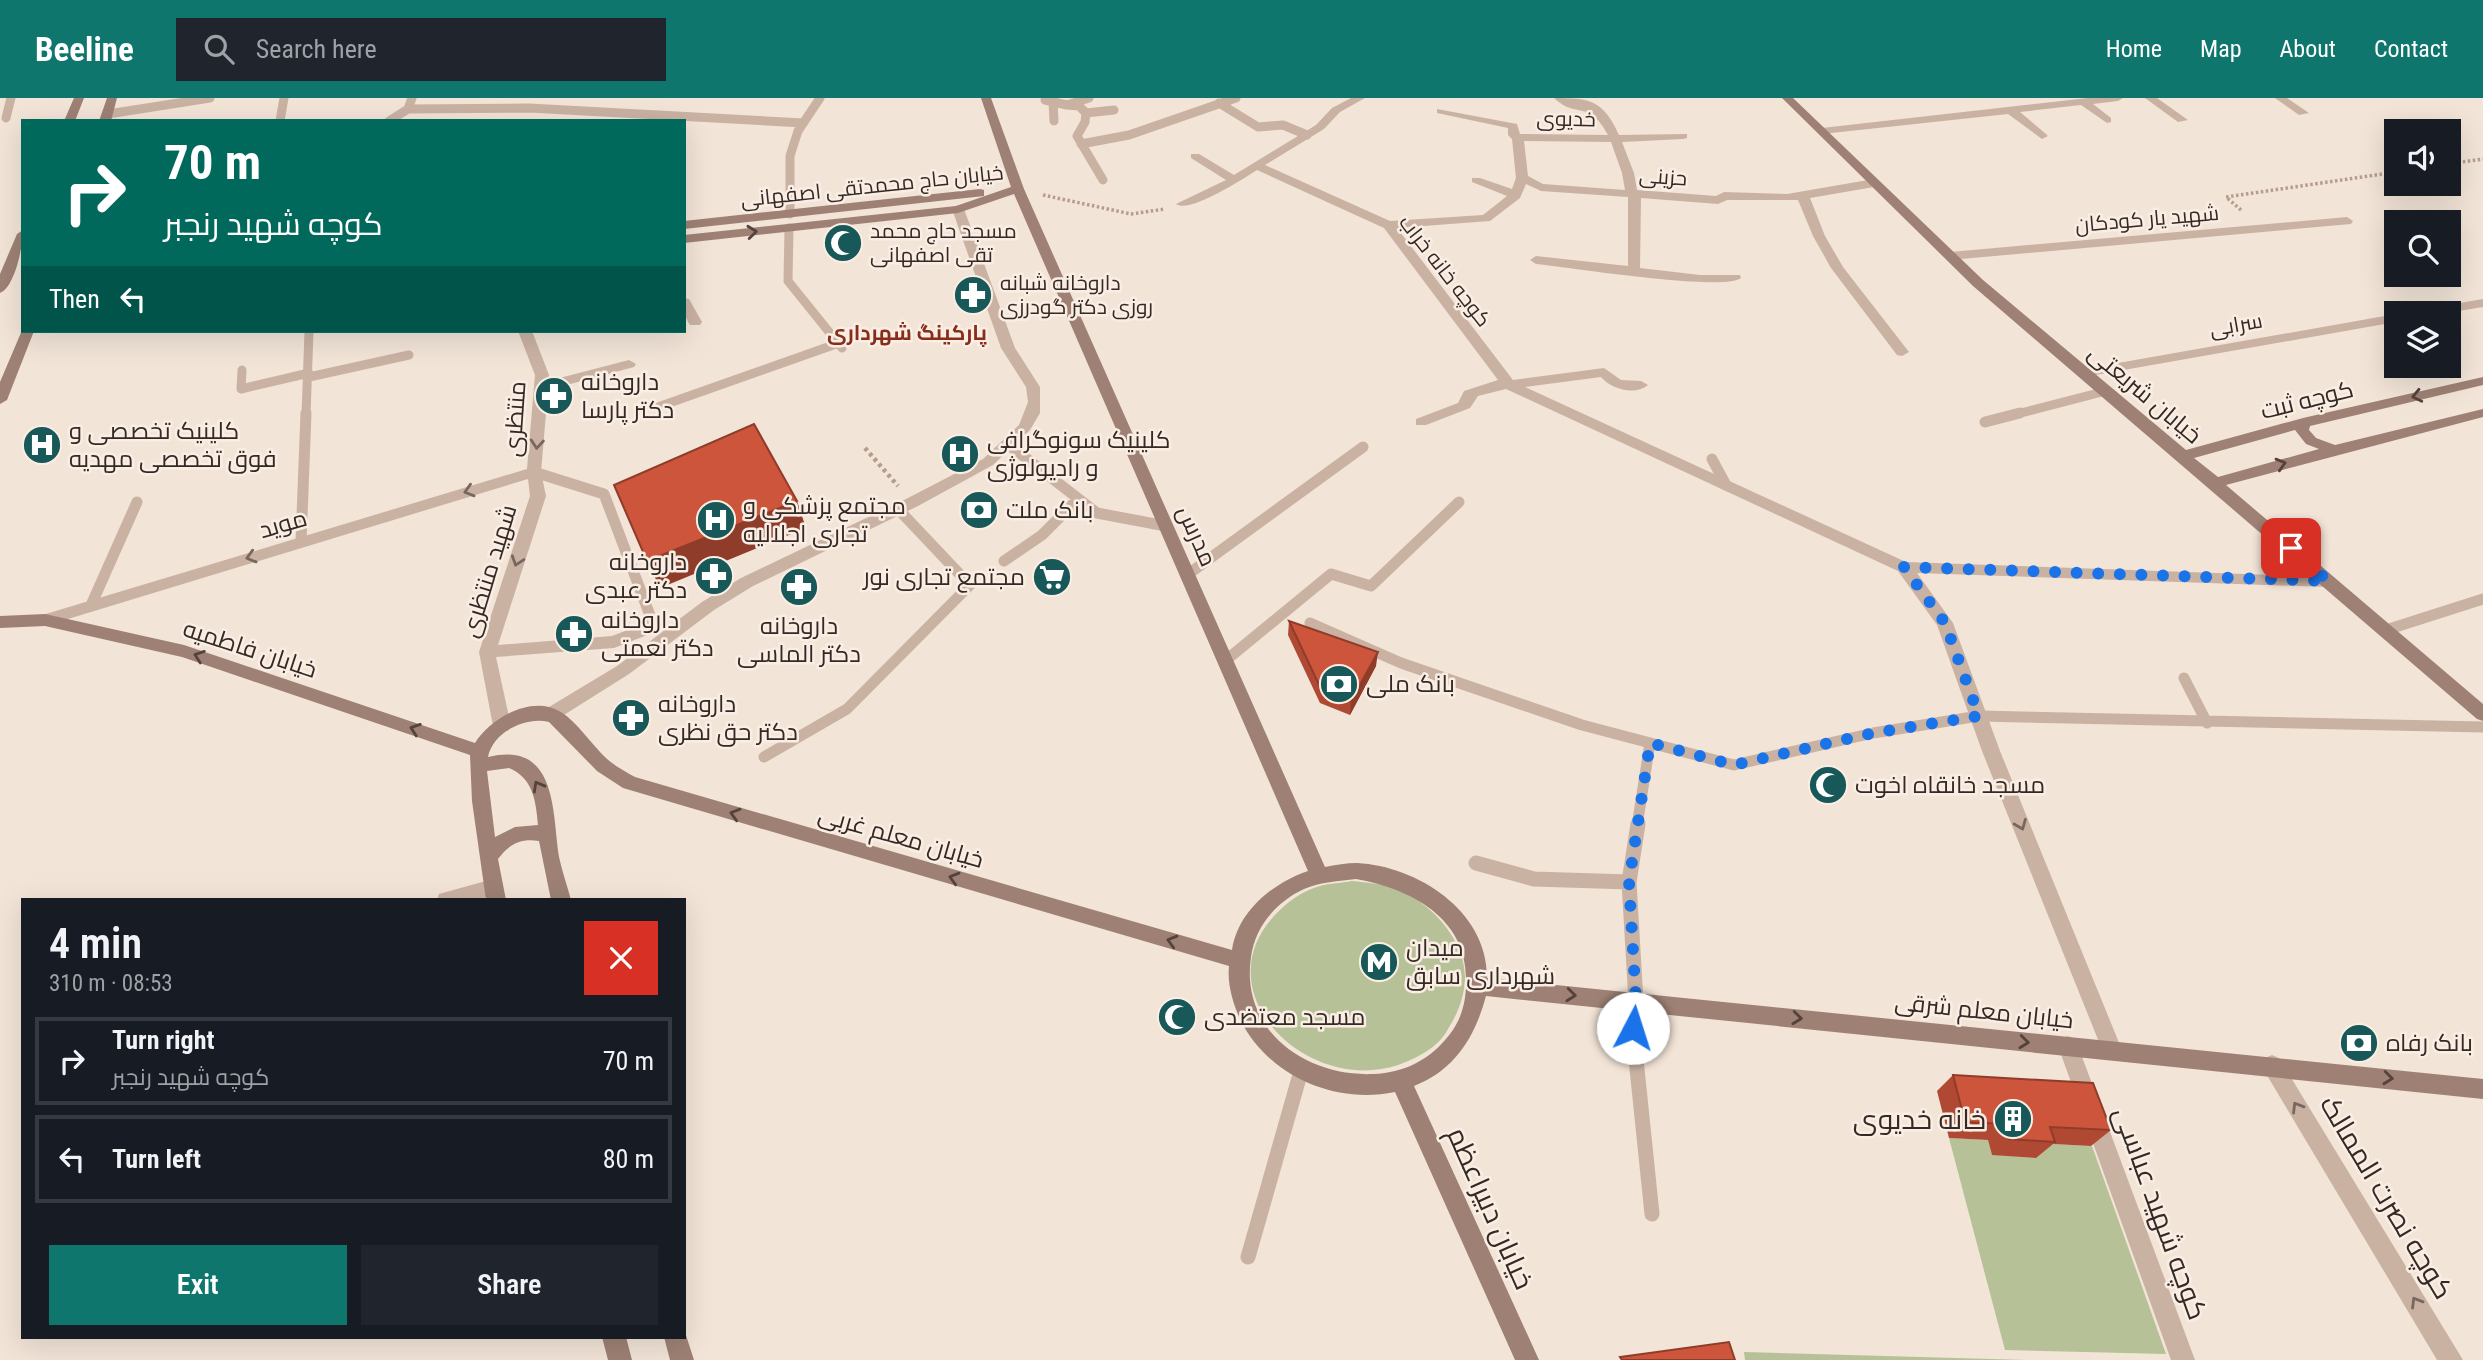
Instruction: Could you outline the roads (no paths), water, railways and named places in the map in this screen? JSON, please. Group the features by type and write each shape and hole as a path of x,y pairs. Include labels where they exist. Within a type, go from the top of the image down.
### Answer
{"main road":[{"path":"70,119 79,98"},
{"path":"106,117 112,98"},
{"path":"988,102 1003,98"},
{"name":"خیابان شریعتی","path":"1787,98 1978,283 2483,714"},
{"name":"مدرس","path":"988,102 1018,189 1319,875"},
{"name":"خیابان حاج محمدتقی اصفهانی","path":"686,239 958,209 1018,189"},
{"name":"خیابان حاج محمدتقی اصفهانی","path":"686,225 1018,189"},
{"path":"0,289 21,239"},
{"path":"0,400 26,333"},
{"name":"کوچه ثبت","path":"2183,456 2303,423 2483,381"},
{"path":"2215,483 2334,450 2483,414"},
{"path":"2303,423 2302,431 2306,436 2334,450"},
{"name":"خیابان فاطمیه","path":"0,622 45,620 184,651 479,758"},
{"path":"494,893 479,758 502,726 515,718 534,713 550,715"},
{"name":"خیابان معلم غربی","path":"550,715 603,766 629,783 1238,960"},
{"path":"479,758 510,761 527,769 543,795 551,858 561,898"},
{"path":"490,855 498,842 517,833 538,831 548,836"},
{"path":"1356,871 1393,877 1428,894 1455,919 1473,950 1479,986 1473,1016 1458,1044 1433,1066 1401,1081 1368,1087 1333,1083 1301,1071 1272,1050 1250,1023 1239,992 1238,960 1247,931 1265,906 1289,887 1319,875 1356,871"},
{"name":"خیابان معلم شرقی","path":"1479,986 2272,1065 2483,1089"},
{"name":"خیابان دبیراعظم","path":"1401,1081 1527,1360"},
{"path":"615,1339 620,1360"},
{"path":"677,1339 682,1360"}],"street":[{"path":"1182,204 1234,180 1320,127 1336,110 1360,98"},
{"path":"1559,98 1567,104 1589,105 1601,112 1628,171 1631,194 1636,199 1634,271"},
{"path":"1822,131 2118,98"},
{"path":"2150,98 2182,120"},
{"path":"2280,98 2303,113"},
{"path":"2084,102 2107,120"},
{"path":"2011,110 2042,136"},
{"path":"1441,111 1513,126 1514,135 1518,137"},
{"name":"خدیوی","path":"1516,195 1522,178 1518,137 1614,139 1683,136"},
{"path":"1195,156 1234,180"},
{"name":"کوچه خانه خراب","path":"1257,166 1388,225 1509,385"},
{"name":"حزینی","path":"1522,178 1541,187 1718,200 1724,196 1787,198 1874,183"},
{"path":"1476,180 1516,195"},
{"path":"1388,225 1486,218 1516,195"},
{"path":"1803,196 1819,236 1837,268 1902,352"},
{"path":"550,715 623,670 682,623 747,582 913,502 988,462 1009,445 1033,413 1033,387 1008,348 958,209"},
{"name":"شهید یار کودکان","path":"1950,256 2347,221"},
{"path":"1536,260 1700,279 1735,278"},
{"path":"2461,307 2483,303"},
{"path":"686,306 695,322"},
{"name":"سرابی","path":"2084,373 2384,320"},
{"name":"منتظری","path":"526,333 542,374 534,472"},
{"path":"541,387 629,364"},
{"path":"1421,422 1465,405 1465,400 1472,397 1469,394 1500,384 1604,372 1611,380 1624,387 1641,385"},
{"path":"1509,385 1904,567 2328,581"},
{"name":"موید","path":"45,620 92,603 534,472"},
{"name":"شهید منتظری","path":"502,726 487,652 538,496 534,472"},
{"path":"1904,567 1945,623 1979,716 2112,1050"},
{"path":"487,652 614,642 654,625"},
{"path":"460,898 494,893"},
{"name":"کوچه شهید عباسی","path":"2068,1046 2183,1360"},
{"name":"کوچه نصرت الممالک","path":"2272,1065 2451,1360"}],"lane":[{"path":"6,118 11,98"},
{"path":"106,117 210,98"},
{"path":"280,119 284,98"},
{"path":"408,109 412,98"},
{"path":"790,214 790,156 803,123 820,98"},
{"path":"1067,104 1089,98"},
{"path":"1081,144 1129,135 1236,98"},
{"path":"1054,121 1049,101 1079,106 1086,113"},
{"path":"1222,101 1258,127 1283,125 1307,135"},
{"path":"392,119 408,109 529,108 803,123"},
{"path":"1086,113 1114,110"},
{"path":"1086,113 1085,122 1077,136 1103,180"},
{"path":"658,407 840,346 788,281 789,228"},
{"path":"301,542 309,333"},
{"path":"242,370 240,389 409,355"},
{"path":"1985,422 2106,391"},
{"path":"1009,445 1097,513 1166,526"},
{"path":"1187,575 1363,447"},
{"path":"1713,459 1726,485"},
{"path":"534,472 604,494 654,625"},
{"path":"1004,561 1042,535 1078,499"},
{"path":"92,603 137,502"},
{"path":"1225,661 1331,573 1371,586 1459,502"},
{"path":"764,757 847,709 970,585 898,509"},
{"path":"2386,631 2483,599"},
{"path":"1310,623 1401,663 1582,724 1734,765 1873,733 1979,716 2483,727"},
{"path":"2185,678 2207,723"},
{"path":"1650,743 1629,882 1633,1002 1652,1214"},
{"path":"1476,863 1534,879 1629,882"},
{"path":"1248,1257 1301,1071"}],"place":[{"name":"مسجد حاج محمد تقی اصفهانی","path":"843,243"},
{"name":"داروخانه شبانه روزی دکتر گودرزی","path":"973,295"},
{"name":"داروخانه دکتر پارسا","path":"554,396"},
{"name":"کلینیک تخصصی و فوق تخصصی مهدیه","path":"42,445"},
{"name":"کلینیک سونوگرافی و رادیولوژی","path":"960,454"},
{"name":"بانک ملت","path":"979,510"},
{"name":"مجتمع پزشکی و تجاری اجلالیه","path":"716,520"},
{"name":"داروخانه دکتر عبدی","path":"714,576"},
{"name":"مجتمع تجاری نور","path":"1052,577"},
{"name":"داروخانه دکتر الماسی","path":"799,587"},
{"name":"داروخانه دکتر نعمتی","path":"574,634"},
{"name":"بانک ملی","path":"1339,684"},
{"name":"داروخانه دکتر حق نظری","path":"631,718"},
{"name":"مسجد خانقاه اخوت","path":"1828,785"},
{"name":"میدان شهرداری سابق","path":"1379,962"},
{"name":"مسجد معتضدی","path":"1177,1017"},
{"name":"بانک رفاه","path":"2359,1043"},
{"name":"خانه خدیوی","path":"2013,1119"}],"district":[{"name":"پارکینگ شهرداری","path":"907,333"}]}
